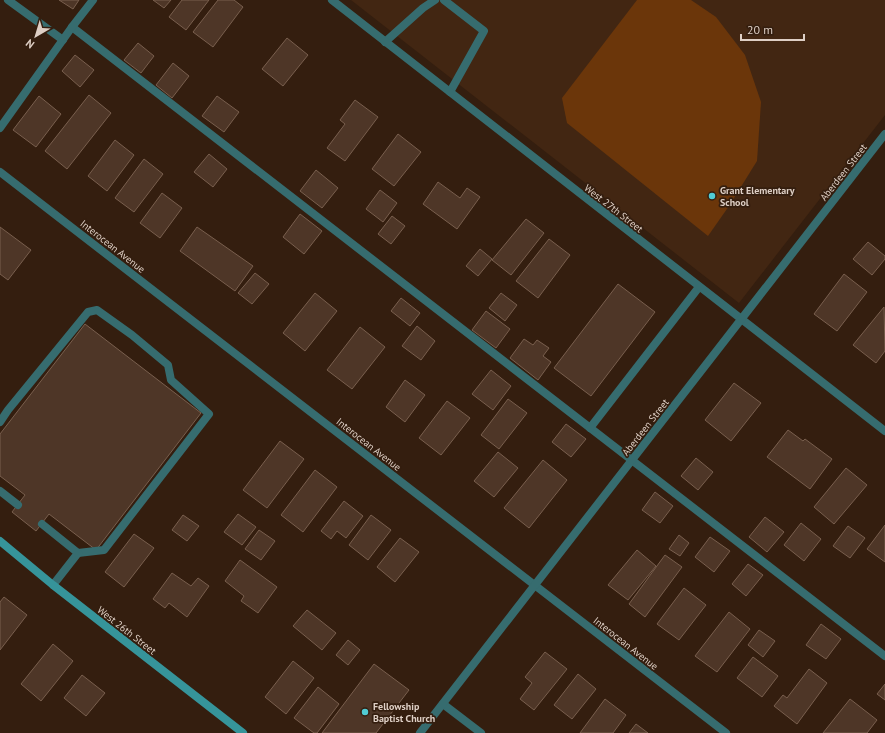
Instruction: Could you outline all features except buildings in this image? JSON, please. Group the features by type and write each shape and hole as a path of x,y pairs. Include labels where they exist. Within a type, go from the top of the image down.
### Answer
{"street":[{"path":"8,0 63,40"},
{"path":"0,128 93,0"},
{"name":"West 27th Street","path":"332,0 885,431"},
{"path":"385,42 423,8 435,0"},
{"path":"444,0 484,31 450,92"},
{"path":"72,27 885,656"},
{"name":"Aberdeen Street","path":"420,733 885,134"},
{"name":"Interocean Avenue","path":"0,172 726,733"},
{"path":"590,428 699,287"},
{"path":"0,422 8,410 88,312 97,310 132,335 168,366 171,380 210,414 104,550 78,553 53,585"},
{"path":"0,491 18,505"},
{"path":"42,524 78,553"},
{"name":"West 26th Street","path":"0,541 53,585 243,733"},
{"path":"443,704 481,733"}],"shaded area":[{"name":"Grant Elementary School","path":"351,0 885,0 885,115 739,303"},
{"path":"637,0 691,0 716,17 745,55 761,102 757,161 708,236 567,123 562,98"}],"place":[{"name":"Grant Elementary School","path":"712,196"},
{"name":"Fellowship Baptist Church","path":"365,712"}]}
